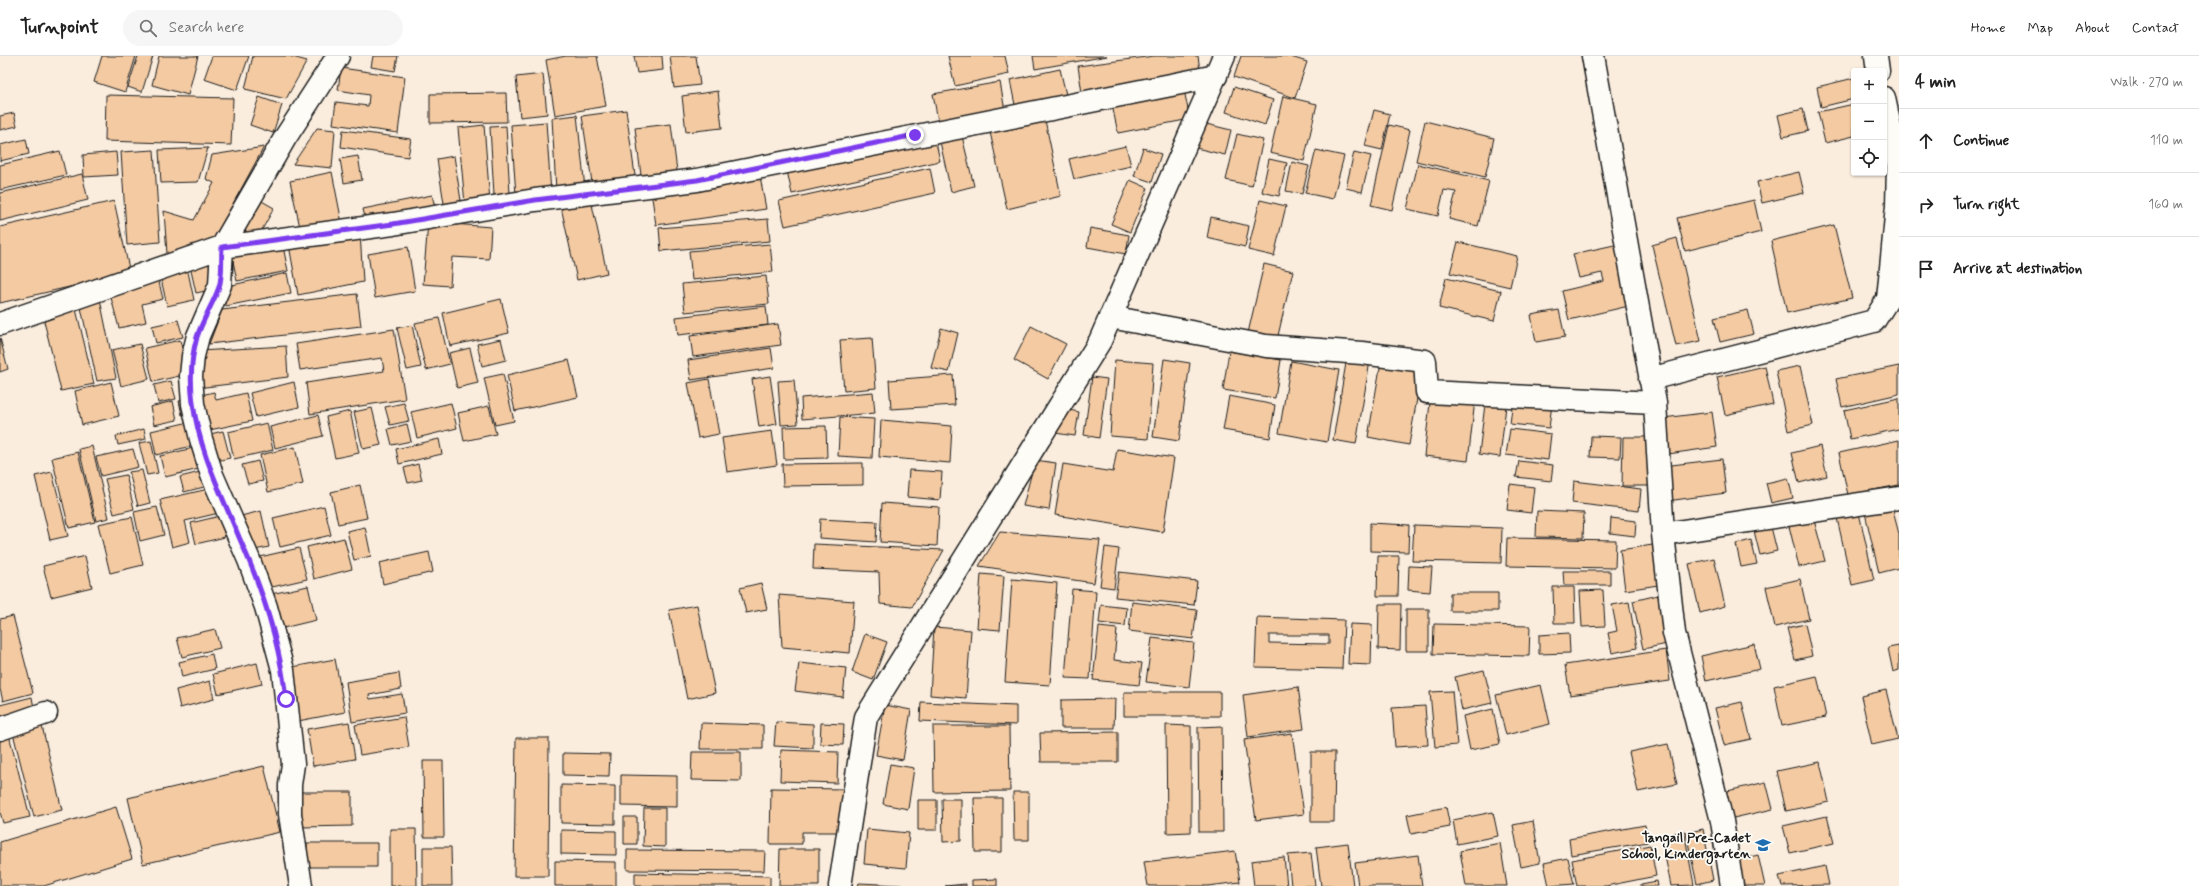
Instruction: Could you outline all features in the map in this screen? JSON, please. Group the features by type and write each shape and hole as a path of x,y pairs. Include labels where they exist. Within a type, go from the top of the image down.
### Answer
{"street":[{"path":"301,886 290,814 290,785 293,764 283,670 266,606 249,560 212,475 201,439 193,404 191,376 193,356 198,336 220,285 222,247 285,138 338,56"},
{"path":"1593,56 1654,403 1662,534 1674,633 1722,821 1732,886"},
{"path":"1876,56 1878,68"},
{"path":"0,324 222,247 393,224 535,200 697,180 1220,66"},
{"path":"840,886 866,717 1100,341 1220,66"},
{"path":"1650,379 1874,321 1888,299 1897,206 1898,166 1885,104"},
{"path":"1110,317 1266,346 1362,353 1425,361 1426,392 1654,403"},
{"path":"1662,534 1899,498"},
{"path":"0,729 46,713"}],"building":[{"path":"102,56 136,56 125,92 94,82"},
{"path":"138,56 153,56 142,92 128,87"},
{"path":"159,56 198,56 188,95 152,85"},
{"path":"212,56 249,56 237,90 204,79"},
{"path":"253,56 289,56 307,61 286,99 245,89"},
{"path":"373,56 398,56 395,71 371,67"},
{"path":"566,56 597,56 606,106 555,115 546,60"},
{"path":"634,56 662,56 663,70 637,73"},
{"path":"670,56 696,56 700,85 674,88"},
{"path":"948,56 1005,56 1009,74 955,86"},
{"path":"1033,56 1107,56 1035,69"},
{"path":"1154,56 1198,56 1201,77 1082,93 1078,66"},
{"path":"1241,56 1288,56 1307,62 1295,98 1234,77"},
{"path":"341,68 405,77 398,133 333,124 336,102 368,106 369,95 338,90"},
{"path":"1060,69 1067,99 1016,110 1010,80"},
{"path":"543,74 547,114 520,117 516,77"},
{"path":"1851,79 1851,100 1821,107 1817,87"},
{"path":"1000,82 1005,111 938,121 933,94"},
{"path":"1234,87 1273,100 1265,125 1226,112"},
{"path":"1184,90 1190,119 1118,133 1112,105"},
{"path":"718,91 722,128 686,132 682,96"},
{"path":"506,93 507,122 430,123 430,94"},
{"path":"106,95 233,98 231,145 105,141"},
{"path":"1283,96 1317,104 1304,161 1270,153"},
{"path":"259,97 282,105 273,133 250,125"},
{"path":"1851,105 1851,137 1825,143 1818,112"},
{"path":"1803,109 1808,131 1783,137 1778,115"},
{"path":"626,110 636,183 593,189 582,116"},
{"path":"1374,110 1390,114 1382,150 1365,146"},
{"path":"14,113 17,126 0,130 0,116"},
{"path":"577,115 585,188 556,191 552,118"},
{"path":"1045,120 1061,196 1007,209 990,132"},
{"path":"1425,121 1494,138 1485,177 1416,161"},
{"path":"546,122 551,193 516,195 511,125"},
{"path":"1202,123 1231,130 1225,155 1196,148"},
{"path":"671,124 678,179 642,183 635,128"},
{"path":"484,125 490,202 465,204 458,128"},
{"path":"1389,125 1410,130 1392,210 1371,205"},
{"path":"506,126 510,194 494,195 490,127"},
{"path":"317,128 335,130 332,168 293,164"},
{"path":"343,130 411,139 408,157 341,147"},
{"path":"961,132 974,186 951,192 939,137"},
{"path":"934,133 940,161 792,194 786,166"},
{"path":"1237,134 1263,140 1252,186 1226,180"},
{"path":"26,139 29,154 0,161 0,145"},
{"path":"1126,146 1131,166 1074,179 1069,159"},
{"path":"264,147 211,244 167,254 164,211 194,220 214,183 206,179 212,155"},
{"path":"208,148 198,182 161,183 159,150"},
{"path":"1143,148 1161,154 1152,182 1134,176"},
{"path":"154,150 160,242 127,245 121,152"},
{"path":"1316,150 1344,156 1333,199 1305,193"},
{"path":"60,151 66,175 0,190 0,165"},
{"path":"116,152 118,175 84,177 83,155"},
{"path":"1354,152 1371,156 1362,192 1346,188"},
{"path":"358,156 362,180 344,183 340,159"},
{"path":"454,156 462,207 445,210 437,159"},
{"path":"1269,159 1287,163 1279,196 1262,192"},
{"path":"1292,162 1309,166 1302,194 1286,191"},
{"path":"1418,164 1489,181 1478,226 1449,219 1456,192 1444,190 1438,216 1407,209"},
{"path":"930,168 935,193 785,226 779,201"},
{"path":"332,172 342,223 301,232 290,181"},
{"path":"1799,172 1804,193 1762,203 1757,182"},
{"path":"82,174 88,200 0,221 0,193"},
{"path":"760,176 766,209 656,225 651,191"},
{"path":"1130,180 1148,188 1130,232 1111,224"},
{"path":"432,195 437,215 368,230 363,209"},
{"path":"260,200 274,208 258,237 244,230"},
{"path":"591,200 607,273 577,280 561,207"},
{"path":"1260,200 1286,206 1274,256 1248,250"},
{"path":"1754,200 1761,232 1685,251 1677,218"},
{"path":"114,201 130,273 0,303 0,227"},
{"path":"1211,217 1249,226 1245,247 1207,238"},
{"path":"768,219 770,241 661,251 659,228"},
{"path":"428,222 491,227 489,259 452,257 450,286 423,284"},
{"path":"1834,225 1852,298 1787,313 1771,241"},
{"path":"1090,228 1129,235 1126,254 1087,247"},
{"path":"360,232 363,282 298,295 289,245"},
{"path":"1677,238 1701,341 1676,346 1652,245"},
{"path":"282,241 288,271 237,281 231,251"},
{"path":"1458,242 1517,256 1510,287 1450,273"},
{"path":"770,244 773,272 692,280 689,251"},
{"path":"1619,244 1633,305 1569,320 1562,291 1604,281 1602,273 1579,278 1573,254"},
{"path":"408,247 415,291 375,298 368,254"},
{"path":"215,259 210,290 196,293 190,266"},
{"path":"1264,264 1293,271 1277,340 1248,333"},
{"path":"187,267 194,300 167,306 160,274"},
{"path":"287,273 291,293 226,306 223,287"},
{"path":"766,276 769,304 685,312 682,284"},
{"path":"158,278 163,299 142,304 146,322 119,328 109,290"},
{"path":"1446,278 1501,291 1494,321 1439,308"},
{"path":"357,294 361,326 209,344 222,310"},
{"path":"100,299 116,378 97,381 80,303"},
{"path":"501,299 509,333 450,346 443,313"},
{"path":"766,306 768,325 678,335 676,317"},
{"path":"76,309 94,384 61,391 43,317"},
{"path":"1559,310 1565,337 1536,342 1531,315"},
{"path":"1748,310 1754,334 1720,342 1714,318"},
{"path":"439,318 450,364 426,370 415,323"},
{"path":"178,320 183,337 156,343 152,326"},
{"path":"778,324 781,345 693,357 690,336"},
{"path":"412,325 421,367 407,370 397,328"},
{"path":"1031,326 1066,344 1048,379 1014,360"},
{"path":"941,328 958,333 949,372 931,368"},
{"path":"394,329 405,399 310,414 306,383 384,371 382,358 300,370 296,344"},
{"path":"0,338 8,369 0,372"},
{"path":"872,338 876,388 844,391 840,340"},
{"path":"501,339 506,360 482,366 477,344"},
{"path":"180,340 188,374 153,382 145,348"},
{"path":"140,344 149,379 121,386 112,350"},
{"path":"286,346 288,377 197,388 199,351"},
{"path":"470,348 478,383 457,388 449,353"},
{"path":"771,348 774,368 691,380 688,360"},
{"path":"1229,351 1281,360 1275,398 1223,390"},
{"path":"1347,357 1370,361 1356,444 1333,440"},
{"path":"1164,359 1190,363 1179,441 1153,437"},
{"path":"569,360 578,397 515,411 507,375"},
{"path":"1115,360 1153,363 1148,439 1110,436"},
{"path":"1291,361 1339,370 1327,442 1279,433"},
{"path":"1381,362 1422,369 1409,445 1368,437"},
{"path":"1765,366 1773,404 1725,415 1717,377"},
{"path":"1800,366 1813,425 1788,431 1776,371"},
{"path":"1899,366 1899,394 1842,407 1836,379"},
{"path":"503,374 514,421 495,425 484,378"},
{"path":"953,375 955,405 891,409 889,380"},
{"path":"770,376 777,424 759,427 752,379"},
{"path":"1092,377 1107,379 1099,438 1084,435"},
{"path":"709,379 719,434 698,438 688,383"},
{"path":"794,380 798,424 781,425 778,381"},
{"path":"171,381 176,399 158,403 154,385"},
{"path":"111,382 119,416 82,425 75,391"},
{"path":"294,382 299,407 256,417 250,393"},
{"path":"214,392 216,400 246,393 252,421 205,431 197,396"},
{"path":"873,392 875,413 802,419 801,398"},
{"path":"1431,394 1475,400 1468,461 1424,456"},
{"path":"1229,396 1275,405 1270,438 1223,430"},
{"path":"1899,398 1899,429 1850,439 1844,410"},
{"path":"188,399 192,412 182,415 179,401"},
{"path":"1513,399 1552,404 1549,428 1510,424"},
{"path":"173,401 177,420 154,425 150,407"},
{"path":"404,403 409,421 390,425 385,407"},
{"path":"451,403 457,428 417,438 411,412"},
{"path":"1485,404 1506,406 1500,457 1479,454"},
{"path":"489,406 496,434 464,441 458,413"},
{"path":"372,408 381,445 363,449 354,412"},
{"path":"1059,408 1079,412 1075,436 1055,433"},
{"path":"350,411 359,453 335,458 326,417"},
{"path":"1712,412 1717,447 1668,454 1663,418"},
{"path":"318,415 323,436 275,448 270,427"},
{"path":"840,417 874,419 872,458 838,456"},
{"path":"881,420 952,426 950,463 879,457"},
{"path":"189,422 195,445 156,455 151,431"},
{"path":"267,423 273,450 234,459 228,432"},
{"path":"407,424 411,441 392,445 388,429"},
{"path":"826,426 827,458 784,459 783,427"},
{"path":"144,429 146,439 118,445 116,436"},
{"path":"1510,429 1551,434 1548,460 1506,455"},
{"path":"223,431 230,458 212,462 206,435"},
{"path":"772,431 777,465 727,472 722,438"},
{"path":"1591,436 1621,437 1620,458 1590,457"},
{"path":"1623,437 1654,437 1653,486 1622,486"},
{"path":"439,439 442,454 399,464 396,449"},
{"path":"1899,440 1899,485 1848,495 1839,453"},
{"path":"151,441 158,473 147,475 139,443"},
{"path":"92,446 109,518 96,521 79,449"},
{"path":"1820,446 1827,476 1799,483 1792,453"},
{"path":"295,447 303,484 268,492 260,455"},
{"path":"193,448 199,469 165,477 160,456"},
{"path":"133,449 138,467 101,476 96,457"},
{"path":"1117,449 1174,458 1163,532 1055,515 1063,464 1113,472"},
{"path":"78,452 95,522 69,528 52,458"},
{"path":"1722,459 1726,493 1667,501 1663,466"},
{"path":"1035,460 1056,463 1049,510 1023,506"},
{"path":"258,461 263,481 248,484 242,465"},
{"path":"1519,461 1553,465 1551,481 1516,477"},
{"path":"863,463 863,485 783,486 782,464"},
{"path":"418,464 422,480 408,483 404,468"},
{"path":"142,470 150,503 138,506 129,472"},
{"path":"909,470 942,472 940,500 907,497"},
{"path":"204,471 208,486 184,492 180,477"},
{"path":"52,472 68,536 50,540 35,476"},
{"path":"126,475 134,509 114,514 105,479"},
{"path":"1788,478 1793,498 1771,503 1766,483"},
{"path":"1574,481 1641,489 1639,511 1572,503"},
{"path":"1510,484 1534,487 1531,513 1507,510"},
{"path":"360,485 367,518 338,524 331,492"},
{"path":"213,488 219,513 185,521 190,542 172,547 160,500"},
{"path":"882,503 939,507 937,546 880,542"},
{"path":"324,506 331,535 280,547 273,518"},
{"path":"157,507 164,535 140,541 134,512"},
{"path":"1892,507 1899,534 1899,568 1879,573 1865,513"},
{"path":"261,511 269,547 250,551 241,516"},
{"path":"1537,511 1584,513 1583,538 1536,537"},
{"path":"1859,513 1874,580 1852,585 1837,518"},
{"path":"220,516 225,537 196,544 191,523"},
{"path":"132,517 143,565 110,573 98,524"},
{"path":"1611,518 1636,521 1635,536 1610,533"},
{"path":"820,519 877,522 876,542 819,538"},
{"path":"1814,520 1825,561 1799,567 1789,526"},
{"path":"1370,523 1409,525 1408,552 1370,551"},
{"path":"1770,523 1777,551 1760,555 1753,527"},
{"path":"1414,525 1502,528 1501,563 1412,561"},
{"path":"365,527 371,556 354,560 347,531"},
{"path":"1000,532 1100,540 1094,583 979,566"},
{"path":"344,538 352,569 314,579 307,547"},
{"path":"1507,538 1616,540 1615,568 1506,566"},
{"path":"1751,540 1757,564 1741,567 1736,544"},
{"path":"814,544 944,550 912,607 880,604 879,572 813,569"},
{"path":"1659,544 1665,584 1625,590 1620,550"},
{"path":"1105,547 1119,549 1114,588 1100,586"},
{"path":"299,548 307,579 268,588 260,557"},
{"path":"429,552 433,572 383,584 379,563"},
{"path":"85,556 92,587 51,597 43,566"},
{"path":"1378,556 1399,556 1398,596 1377,596"},
{"path":"1714,558 1725,606 1700,613 1689,564"},
{"path":"1409,566 1432,567 1430,592 1408,590"},
{"path":"1563,571 1610,571 1610,585 1564,585"},
{"path":"1119,572 1197,581 1194,605 1115,597"},
{"path":"981,574 1004,576 1000,630 977,628"},
{"path":"1012,579 1057,583 1050,685 1005,682"},
{"path":"1800,579 1809,619 1775,627 1766,587"},
{"path":"761,583 767,609 746,613 740,588"},
{"path":"308,586 316,620 279,629 271,594"},
{"path":"1553,587 1574,587 1575,623 1554,623"},
{"path":"1072,589 1096,591 1090,679 1065,678"},
{"path":"1603,590 1605,626 1582,627 1580,591"},
{"path":"1450,593 1498,593 1498,611 1450,611"},
{"path":"779,595 854,601 850,653 782,647"},
{"path":"1658,595 1667,644 1643,649 1633,601"},
{"path":"1132,602 1197,610 1193,639 1129,631"},
{"path":"1629,602 1637,648 1612,653 1608,633 1617,631 1612,605"},
{"path":"1379,604 1401,604 1400,650 1378,649"},
{"path":"697,605 715,693 687,699 669,610"},
{"path":"1101,605 1127,608 1125,626 1099,623"},
{"path":"1406,609 1429,609 1429,651 1406,651"},
{"path":"13,616 33,693 3,701 0,689 0,619"},
{"path":"1257,617 1344,620 1342,669 1255,667","holes":["1269,635 1329,635 1329,644 1269,643"]},
{"path":"1350,624 1372,625 1371,665 1348,664"},
{"path":"1434,624 1530,626 1529,656 1433,654"},
{"path":"1805,624 1812,656 1795,660 1787,628"},
{"path":"934,627 971,630 966,698 930,695"},
{"path":"1099,627 1117,629 1114,660 1142,663 1139,685 1093,680"},
{"path":"215,629 220,648 182,657 177,638"},
{"path":"1569,633 1570,653 1539,654 1539,635"},
{"path":"865,634 887,642 873,680 852,672"},
{"path":"1152,638 1194,643 1189,687 1146,682"},
{"path":"1754,644 1760,669 1706,681 1701,656"},
{"path":"1899,646 1899,670 1893,672 1888,648"},
{"path":"1666,650 1670,681 1570,695 1565,665"},
{"path":"212,654 215,669 182,677 179,662"},
{"path":"335,659 345,712 298,721 287,668"},
{"path":"257,663 262,684 218,694 213,674"},
{"path":"799,663 846,668 843,697 795,691"},
{"path":"1484,670 1492,703 1462,710 1455,677"},
{"path":"399,673 401,689 369,695 370,699 402,694 405,713 352,722 346,682"},
{"path":"1817,676 1826,717 1782,726 1774,686"},
{"path":"210,681 214,699 180,708 176,690"},
{"path":"1541,685 1550,724 1506,735 1496,695"},
{"path":"1298,687 1304,729 1248,737 1243,695"},
{"path":"1886,690 1898,739 1872,745 1861,696"},
{"path":"1452,691 1457,745 1435,747 1430,692"},
{"path":"1124,692 1220,692 1220,716 1124,716"},
{"path":"32,697 35,714 0,723 0,705"},
{"path":"1115,699 1114,728 1061,728 1061,700"},
{"path":"921,702 1016,706 1016,725 920,721"},
{"path":"1742,702 1751,739 1724,745 1715,708"},
{"path":"885,705 911,710 903,760 876,755"},
{"path":"1425,706 1428,745 1395,747 1392,708"},
{"path":"1493,709 1500,744 1470,750 1463,716"},
{"path":"404,717 409,747 360,755 355,725"},
{"path":"41,722 62,810 34,817 12,729"},
{"path":"349,722 355,759 313,766 307,729"},
{"path":"776,722 813,724 813,748 774,746"},
{"path":"701,723 763,725 763,749 700,749"},
{"path":"821,723 844,724 843,745 820,744"},
{"path":"1166,725 1191,726 1191,832 1167,833"},
{"path":"933,726 1009,726 1010,791 934,792"},
{"path":"1222,726 1223,832 1199,832 1198,727"},
{"path":"8,731 30,817 3,823 0,812 0,733"},
{"path":"1118,732 1118,762 1041,762 1040,733"},
{"path":"1292,733 1304,814 1256,820 1244,740"},
{"path":"516,738 549,738 548,876 514,876"},
{"path":"1668,744 1677,784 1638,792 1629,752"},
{"path":"781,750 838,752 837,783 780,781"},
{"path":"692,752 741,752 741,781 691,780"},
{"path":"1311,752 1335,752 1334,822 1311,822"},
{"path":"563,753 610,754 609,776 563,775"},
{"path":"423,761 443,761 444,837 424,837"},
{"path":"1820,762 1829,802 1786,811 1777,771"},
{"path":"890,764 914,768 908,809 883,804"},
{"path":"264,766 280,832 143,864 128,798"},
{"path":"621,775 677,776 677,807 621,806"},
{"path":"1766,782 1773,809 1729,819 1723,792"},
{"path":"561,785 615,786 615,824 561,823"},
{"path":"771,788 846,789 846,832 802,832 802,844 770,844"},
{"path":"301,792 352,792 352,826 302,827"},
{"path":"1013,792 1029,792 1029,840 1014,840"},
{"path":"974,798 1002,798 1002,852 975,852"},
{"path":"942,799 961,799 961,841 943,842"},
{"path":"918,800 937,800 937,830 918,830"},
{"path":"116,807 132,859 44,886 0,886 0,842"},
{"path":"1446,807 1450,827 1411,834 1407,815"},
{"path":"644,808 665,808 665,847 643,846"},
{"path":"1493,812 1498,836 1457,844 1453,820"},
{"path":"1827,816 1834,843 1790,853 1783,826"},
{"path":"624,817 637,817 637,844 624,844"},
{"path":"1533,821 1540,863 1521,867 1513,825"},
{"path":"1645,825 1648,842 1571,855 1569,839"},
{"path":"390,829 416,829 417,886 390,886"},
{"path":"867,829 909,833 906,868 864,864"},
{"path":"1703,829 1713,880 1697,884 1686,833"},
{"path":"561,830 616,831 616,855 561,854"},
{"path":"1684,831 1694,885 1671,886 1661,836"},
{"path":"307,843 377,843 377,867 307,867"},
{"path":"1348,843 1353,886 1321,886 1316,847"},
{"path":"1500,843 1507,886 1466,886 1460,851"},
{"path":"1650,845 1656,876 1606,886 1577,886 1572,860"},
{"path":"423,847 451,847 452,886 423,886"},
{"path":"780,849 819,849 819,886 779,886"},
{"path":"627,850 765,851 764,871 627,870"},
{"path":"1235,851 1240,882 1208,886 1148,886 1144,862"},
{"path":"1311,853 1315,886 1291,886 1288,855"},
{"path":"1418,855 1422,886 1358,886 1355,863"},
{"path":"1758,855 1765,886 1744,886 1738,860"},
{"path":"1284,857 1287,886 1254,886 1251,861"},
{"path":"1568,858 1574,884 1549,886 1544,863"},
{"path":"555,861 616,862 616,886 555,886"},
{"path":"1825,866 1829,885 1782,886 1779,876"},
{"path":"635,873 770,876 770,886 635,886"},
{"path":"997,879 997,886 972,886 972,880"},
{"path":"1657,881 1658,886 1641,886 1641,884"},
{"path":"859,883 901,885 901,886 858,886"},
{"path":"966,884 966,886 945,886"}],"place":[{"name":"Tangail Pre-Cadet School, Kindergarten","path":"1763,845"}],"route":[{"path":"286,699 283,670 266,606 240,537 212,475 201,439 193,404 191,376 193,356 198,336 220,285 222,247 393,224 535,200 697,180 915,135"}]}
